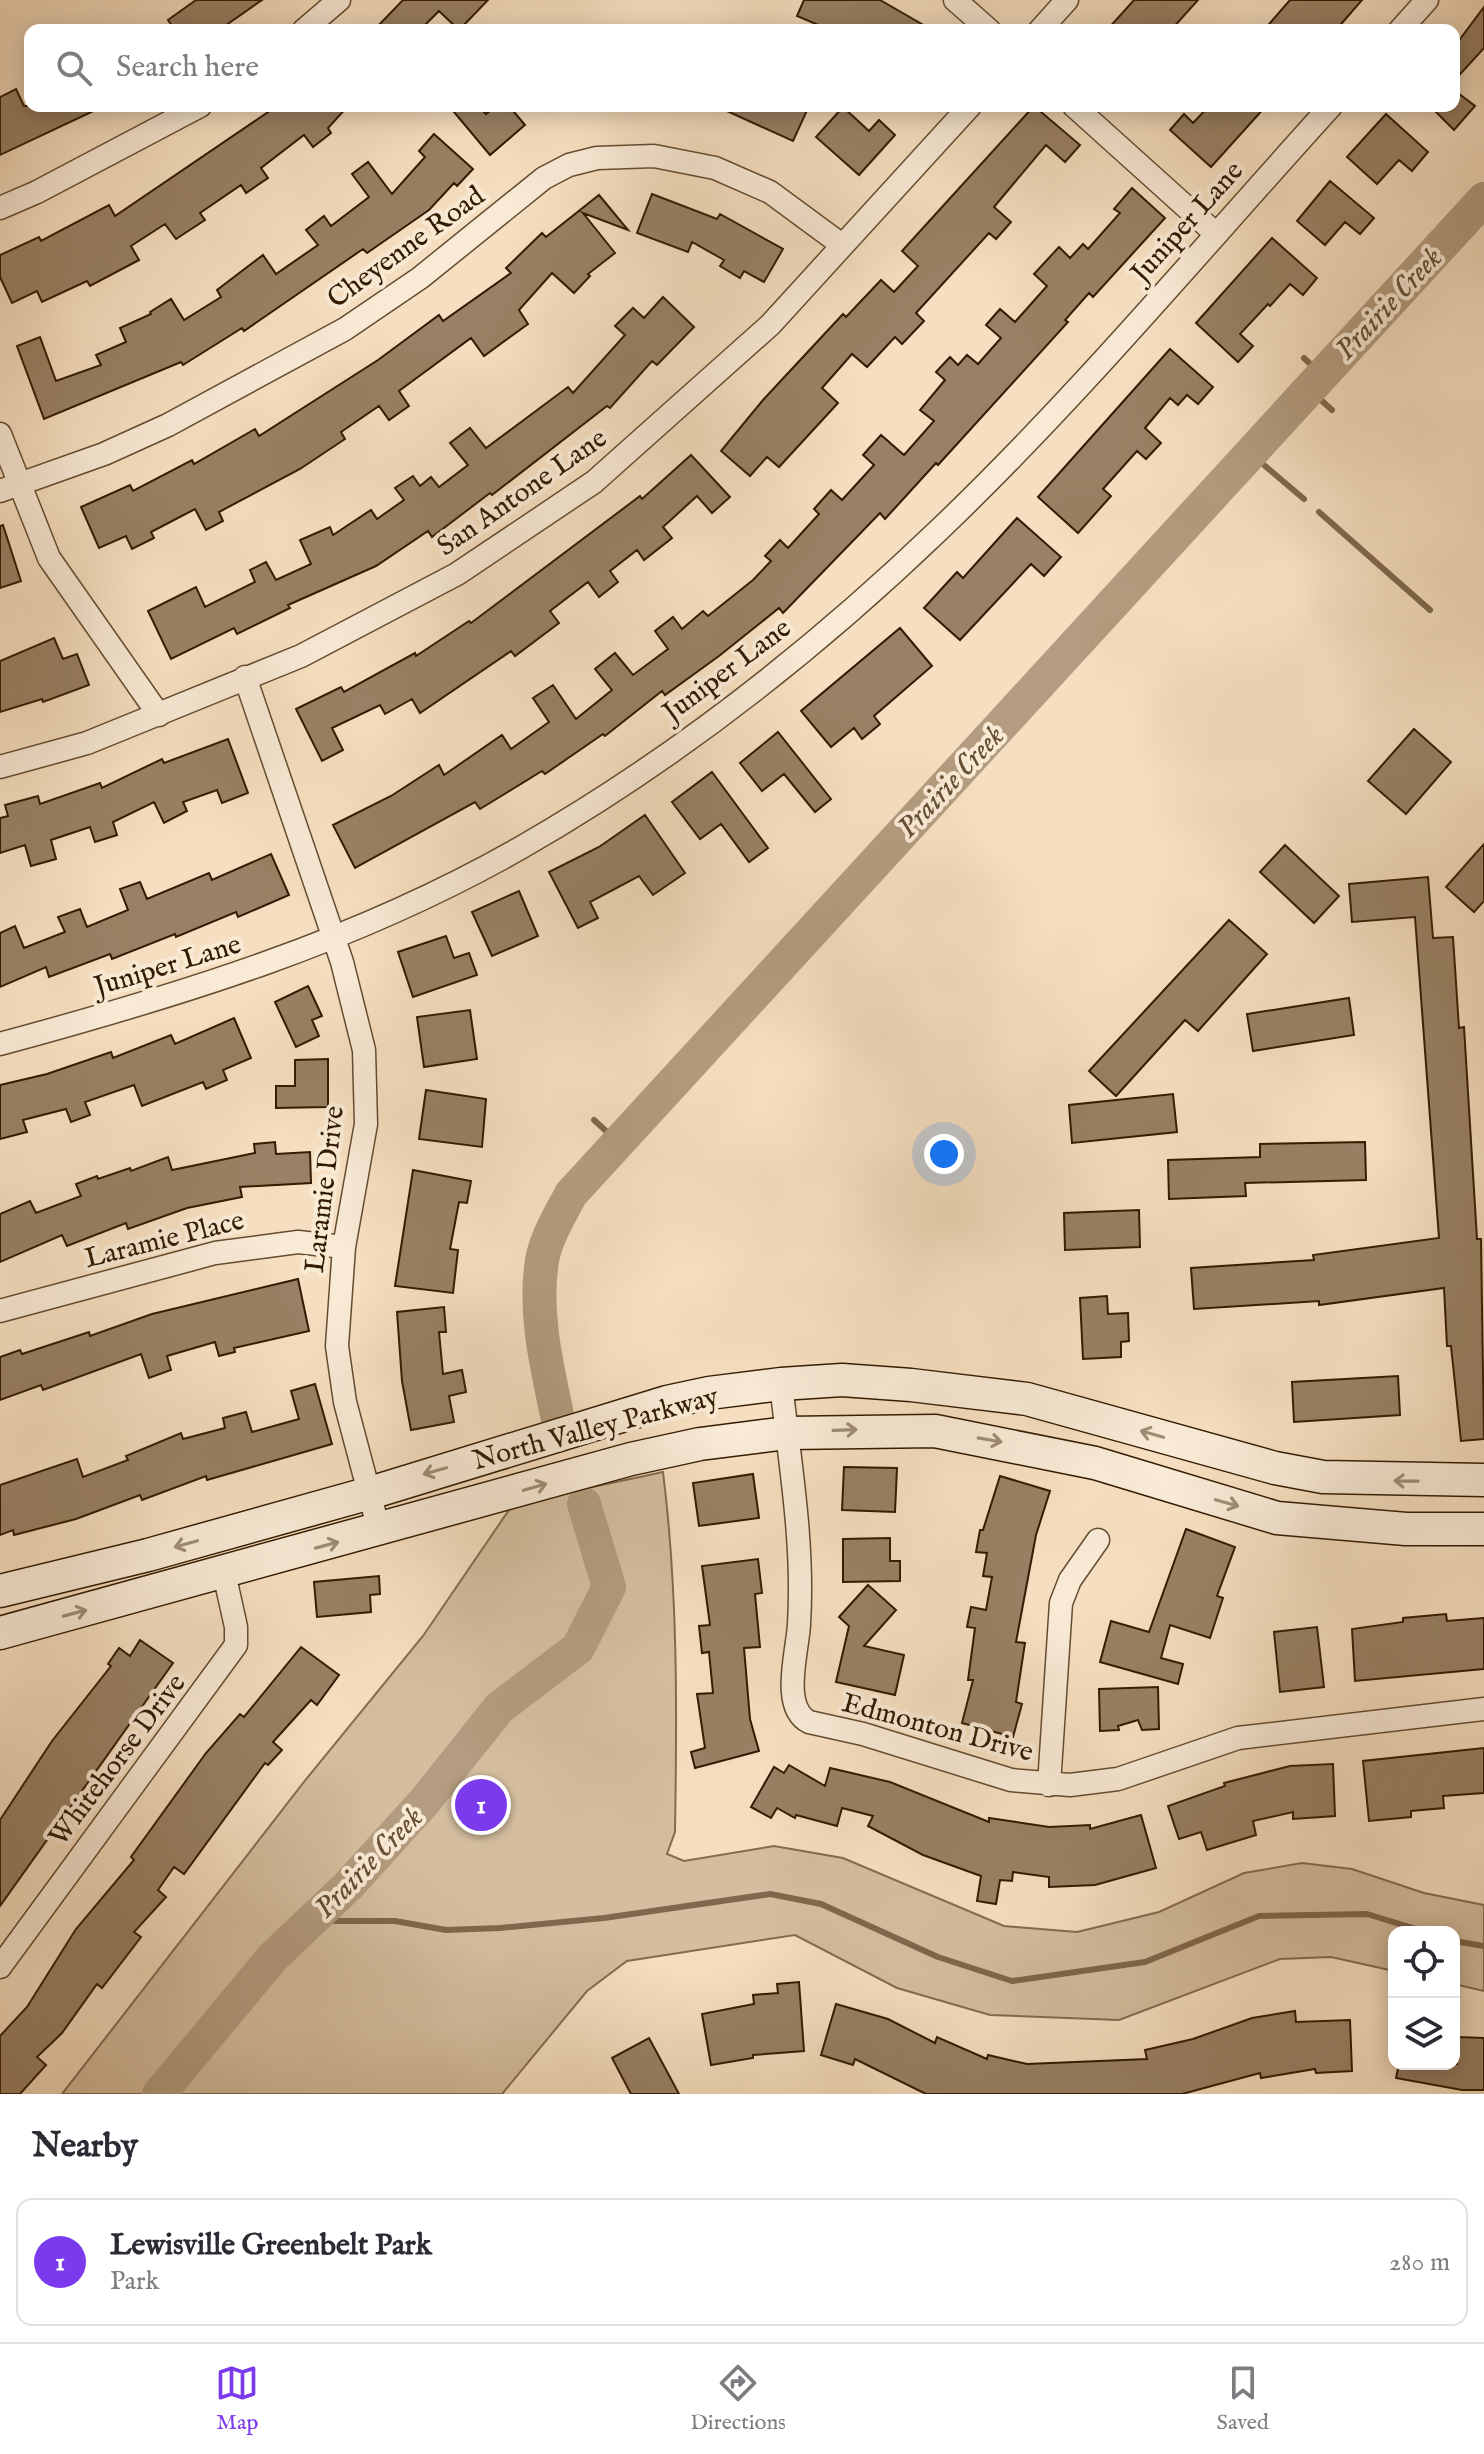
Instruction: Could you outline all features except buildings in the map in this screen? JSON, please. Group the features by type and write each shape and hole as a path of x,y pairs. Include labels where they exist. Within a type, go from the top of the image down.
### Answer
{"street":[{"path":"311,24 339,0"},
{"path":"955,0 982,24"},
{"path":"1045,24 1067,0"},
{"path":"1405,24 1427,0"},
{"path":"0,208 52,185 189,112"},
{"name":"San Antone Lane","path":"0,767 87,743 301,656 457,574 594,482 770,325 964,112"},
{"path":"1081,112 1215,233"},
{"name":"Juniper Lane","path":"0,1044 167,999 332,939 522,847 641,770 770,676 939,530 1028,441 1326,112"},
{"name":"Cheyenne Road","path":"9,487 104,454 168,425 345,329 420,278 544,178 569,165 597,158 654,156 715,168 770,192 842,245"},
{"path":"0,434 9,487 49,558 159,715"},
{"name":"Laramie Drive","path":"245,677 332,939 364,1050 366,1124 344,1247 337,1346 345,1402 379,1530"},
{"name":"Laramie Place","path":"0,1311 215,1253 298,1242 344,1247"},
{"name":"North Valley Parkway","path":"0,1591 370,1493 667,1402 781,1384 842,1380 911,1385 1049,1405 1275,1468 1323,1477 1484,1480"},
{"name":"Edmonton Drive","path":"781,1384 802,1583 793,1698 804,1720 907,1747 960,1767 1011,1780 1049,1785 1091,1784 1118,1779 1238,1738 1484,1709"},
{"path":"1045,1450 1049,1405"},
{"name":"North Valley Parkway","path":"0,1633 631,1459 700,1444 787,1433 935,1431 1045,1450 1277,1518 1406,1529 1484,1529"},
{"path":"1049,1785 1061,1603 1070,1580 1098,1540"},
{"name":"Whitehorse Drive","path":"2,1960 236,1645 236,1627 224,1573"}],"shaded area":[{"path":"663,1472 674,1607 676,1697 675,1832 667,1854 684,1861 774,1846 843,1858 1004,1926 1077,1932 1159,1912 1244,1873 1302,1863 1352,1869 1424,1893 1484,1905 1484,1991 1460,1985 1460,1926 1388,1926 1388,1970 1331,1957 1280,1959 1119,2020 990,2015 897,1988 795,1935 627,1961 587,1991 502,2094 62,2094 307,1778 423,1636 513,1504"}],"waterway":[{"name":"Prairie Creek","path":"557,1415 543,1342 541,1268 552,1230 571,1194 1484,199"},
{"path":"1304,358 1323,376"},
{"path":"1310,390 1332,410"},
{"path":"1251,454 1304,499"},
{"path":"1319,512 1430,610"},
{"path":"594,1120 617,1141"},
{"name":"Prairie Creek","path":"159,2094 273,1957 348,1886 425,1801 499,1708 578,1648 609,1587 584,1504"},
{"path":"308,1921 395,1921 446,1930 500,1928 604,1918 770,1894 821,1904 938,1957 1012,1981 1145,1962 1259,1916 1367,1914 1406,1926"},
{"path":"1460,1942 1484,1946"}],"place":[{"name":"Lewisville Greenbelt Park","path":"481,1805"}]}
